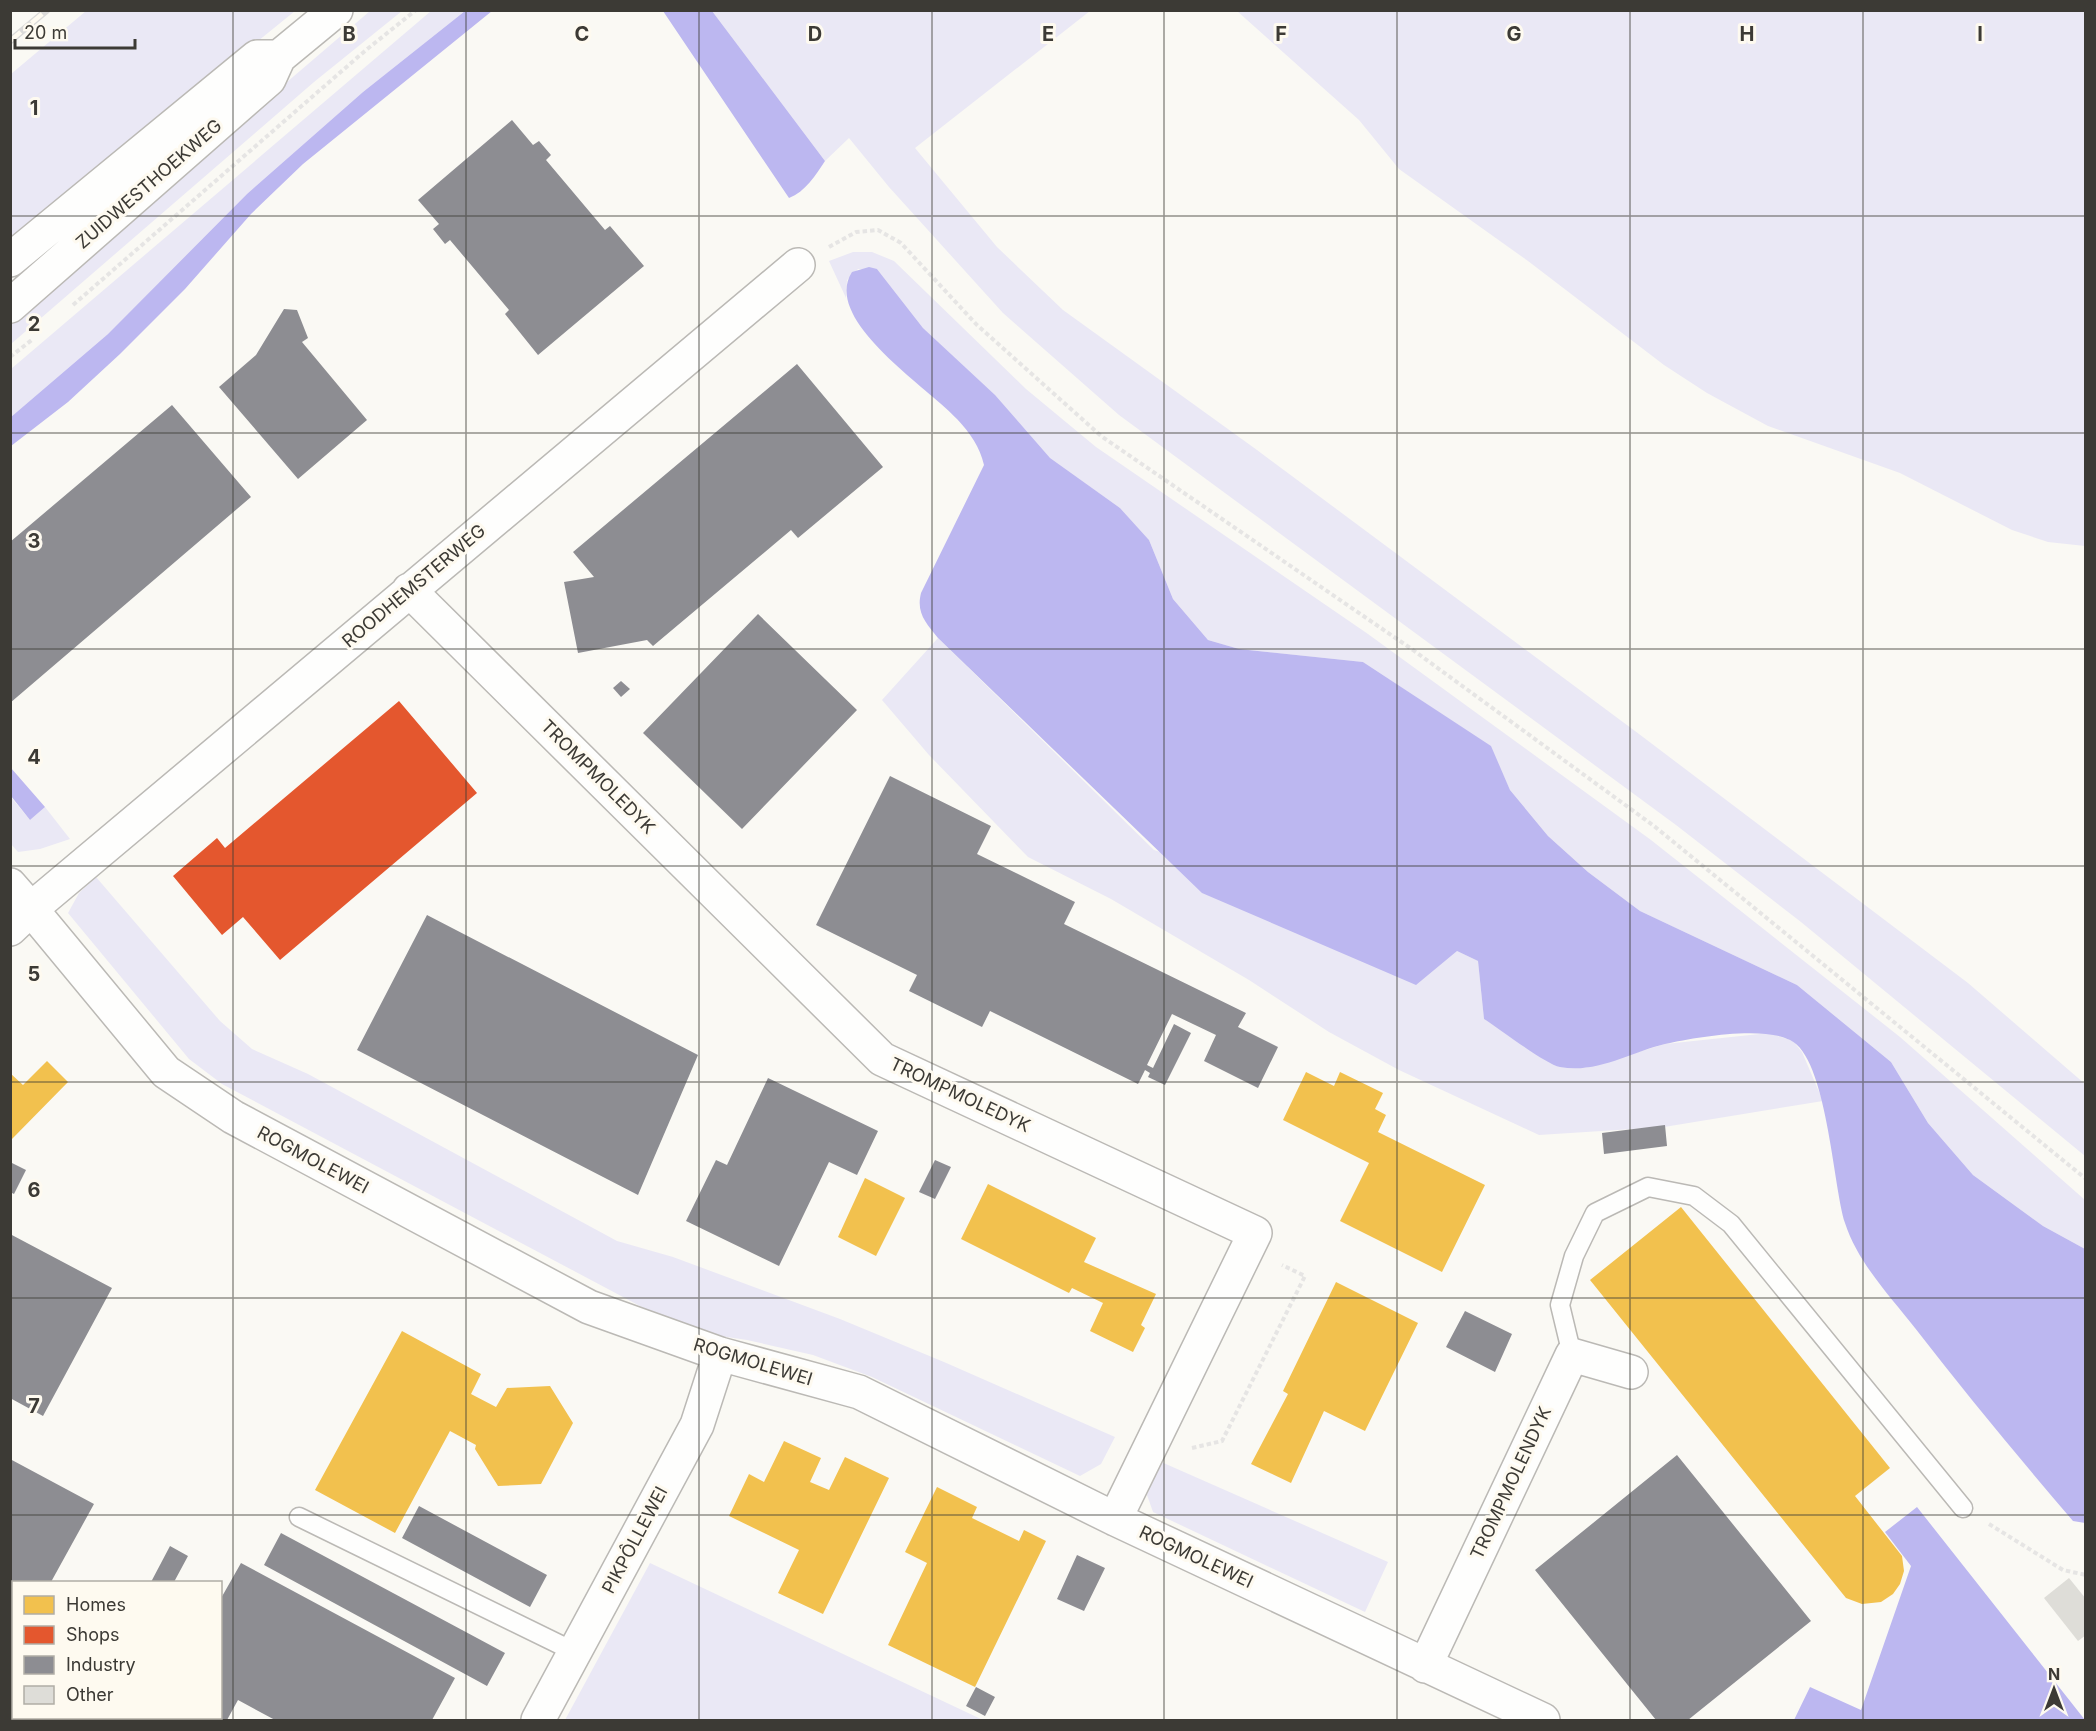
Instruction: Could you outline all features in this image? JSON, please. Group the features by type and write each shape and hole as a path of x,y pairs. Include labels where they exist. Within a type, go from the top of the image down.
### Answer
{"street":[{"name":"ZUIDWESTHOEKWEG","path":"10,306 269,80 279,57 336,10"},
{"name":"ZUIDWESTHOEKWEG","path":"10,260 257,57 279,57"},
{"name":"ROODHEMSTERWEG","path":"17,908 409,590 798,265"},
{"name":"TROMPMOLEDYK","path":"409,590 882,1059 1255,1233 1247,1248"},
{"name":"ROGMOLEWEI","path":"17,908 166,1072 233,1117 589,1307 720,1354 859,1392 1115,1519 1543,1720"},
{"path":"1115,1519 1247,1248"},
{"name":"PIKPÔLLEWEI","path":"538,1720 697,1425 720,1354"},
{"path":"1572,1355 1631,1372"},
{"name":"TROMPMOLENDYK","path":"1425,1666 1572,1355"}],"lane":[{"path":"1572,1355 1560,1305 1574,1256 1594,1213 1647,1187 1694,1196 1731,1224 1964,1508"},
{"path":"299,1516 574,1652"}],"path":[{"path":"71,307 366,50 416,10"},
{"path":"798,265 856,232 878,230 901,243 977,325 1101,436 1413,650 1654,826 2085,1179"},
{"path":"10,357 36,336"},
{"path":"1145,1458 1222,1441 1305,1276 1247,1248"},
{"path":"1964,1508 2063,1569 2085,1575"}],"shaded area":[{"path":"86,11 295,11 11,241 11,74"},
{"path":"370,11 402,11 314,82 11,344 10,319"},
{"path":"431,11 465,11 363,92 247,194 108,334 11,417 11,369"},
{"path":"465,11 492,11 303,164 251,214 185,289 120,354 68,402 11,446 11,417 108,334 247,194 363,92"},
{"path":"663,11 712,11 825,161 800,192 789,198"},
{"path":"712,11 1090,11 915,148 997,247 1063,310 1257,450 1639,734 1968,983 2085,1084 2085,1156 1801,922 1676,825 1119,415 1003,313 889,187 849,138 825,161"},
{"path":"1237,11 2085,11 2085,546 2048,542 2012,530 1900,473 1768,426 1707,393 1664,365 1528,261 1399,169 1359,120"},
{"path":"853,252 872,252 894,261 1026,389 1096,447 1368,634 1651,840 1900,1037 2085,1200 2085,1249 2043,1226 1973,1175 1928,1123 1891,1062 1797,985 1640,911 1588,872 1548,836 1510,790 1490,746 1363,662 1239,649 1208,640 1173,599 1149,540 1120,508 1050,459 994,395 923,328 877,269 858,269 847,280 846,298 829,261"},
{"path":"869,267 877,269 923,328 995,395 1050,458 1120,508 1149,540 1173,599 1208,640 1239,649 1363,662 1491,746 1510,790 1548,836 1588,872 1640,911 1797,985 1891,1062 1928,1123 1973,1175 2043,1226 2085,1249 2085,1523 2073,1521 2033,1474 1885,1291 1858,1252 1845,1223 1827,1124 1813,1071 1802,1051 1790,1040 1763,1034 1729,1034 1665,1044 1601,1065 1574,1068 1553,1064 1484,1019 1478,961 1457,951 1416,985 1202,893 938,638 921,612 921,593 984,465 977,446 962,424 864,332 852,311 847,291 852,272"},
{"path":"938,638 1154,850 1457,951 1478,961 1484,1019 1585,1068 1665,1044 1769,1033 1793,1041 1802,1052 1823,1101 1664,1127 1539,1135 1399,1070 1329,1032 1249,980 1111,899 1028,857 929,755 882,700"},
{"path":"11,768 45,807 30,820 11,796"},
{"path":"10,796 30,820 45,807 70,839 40,849 18,852 11,844"},
{"path":"96,877 220,1021 252,1049 308,1074 617,1241 673,1257 840,1319 1115,1437 1101,1464 1080,1476 872,1377 813,1355 747,1340 687,1331 222,1084 189,1059 68,913 79,893"},
{"path":"1159,1461 1388,1562 1365,1612 1153,1512 1147,1495"},
{"path":"1917,1507 2085,1720 1794,1720 1810,1687 1861,1710 1911,1566 1885,1532"},
{"path":"650,1563 983,1720 565,1720"}],"building: Homes":[{"path":"47,1061 68,1082 12,1139 10,1073 23,1085"},
{"path":"1306,1072 1334,1086 1340,1072 1383,1093 1375,1109 1386,1115 1378,1132 1485,1185 1442,1272 1340,1221 1369,1163 1283,1120"},
{"path":"865,1178 905,1198 876,1256 838,1237"},
{"path":"988,1184 1096,1238 1084,1262 1156,1294 1141,1325 1145,1328 1133,1352 1090,1331 1103,1303 1072,1288 1069,1293 961,1239"},
{"path":"1681,1207 1890,1468 1855,1496 1902,1556 1904,1571 1900,1584 1893,1594 1881,1602 1862,1604 1846,1598 1590,1280"},
{"path":"1336,1282 1418,1323 1365,1431 1324,1411 1291,1483 1251,1464 1288,1394 1283,1391"},
{"path":"402,1331 481,1374 471,1394 496,1407 507,1388 550,1386 573,1423 541,1484 498,1486 475,1449 476,1445 450,1431 395,1533 315,1490"},
{"path":"784,1441 821,1458 810,1482 829,1490 845,1457 889,1478 823,1614 778,1593 799,1550 729,1516 749,1474 764,1482"},
{"path":"937,1487 977,1507 972,1518 1019,1541 1024,1530 1046,1541 975,1687 888,1645 927,1563 905,1552"}],"building: Shops":[{"path":"399,701 477,793 280,960 243,917 222,935 173,876 217,838 225,848"}],"building: Industry":[{"path":"512,120 533,145 539,141 551,155 546,160 605,230 610,226 644,266 538,355 505,314 509,310 450,240 445,244 433,229 439,224 418,200"},
{"path":"284,309 297,310 308,338 302,342 367,420 298,479 219,387 256,355"},
{"path":"797,364 883,467 798,538 791,530 653,646 647,640 578,653 564,582 594,577 573,552"},
{"path":"172,405 251,497 10,703 10,542"},
{"path":"758,614 857,710 742,829 643,733"},
{"path":"621,681 630,689 621,697 613,688"},
{"path":"890,776 991,826 977,854 1075,902 1064,924 1246,1013 1238,1027 1278,1047 1258,1088 1204,1061 1216,1035 1172,1014 1147,1065 1153,1068 1174,1024 1191,1033 1165,1085 1148,1077 1150,1073 1145,1070 1138,1084 990,1011 982,1027 909,991 917,975 816,925"},
{"path":"427,915 698,1055 638,1195 357,1050"},
{"path":"768,1078 878,1131 857,1175 829,1162 779,1266 686,1221 716,1160 727,1165"},
{"path":"1665,1125 1667,1146 1604,1154 1602,1133"},
{"path":"935,1160 951,1167 935,1199 919,1192"},
{"path":"10,1162 26,1170 14,1194 10,1192"},
{"path":"10,1234 112,1288 43,1416 10,1398"},
{"path":"1465,1311 1512,1334 1495,1372 1446,1347"},
{"path":"1677,1455 1811,1621 1688,1720 1656,1720 1535,1570"},
{"path":"10,1459 94,1504 52,1581 12,1581 12,1655 10,1658"},
{"path":"419,1506 547,1575 530,1607 402,1538"},
{"path":"281,1533 505,1653 487,1686 264,1565"},
{"path":"170,1546 188,1556 175,1581 152,1581"},
{"path":"1077,1555 1105,1568 1084,1611 1057,1599"},
{"path":"241,1563 455,1678 432,1720 275,1720 238,1700 227,1720 208,1719 222,1719 222,1596"},
{"path":"976,1687 995,1697 985,1716 966,1706"}],"building: Other":[{"path":"2069,1578 2086,1599 2086,1635 2078,1641 2044,1598"}],"railway":[{"path":"10,41 47,10"}]}
